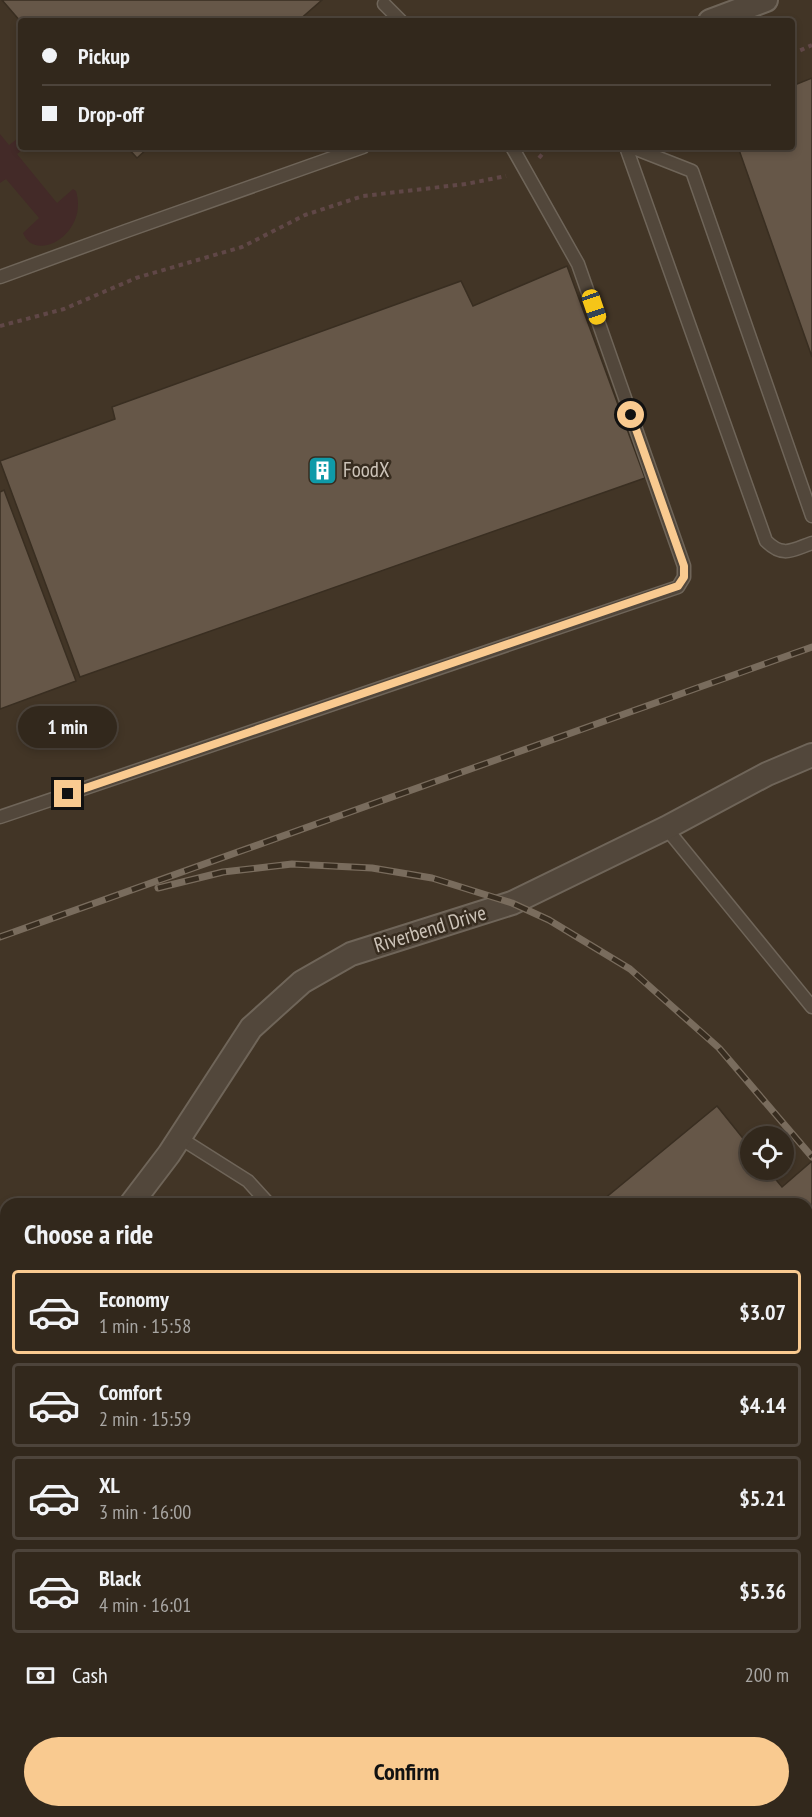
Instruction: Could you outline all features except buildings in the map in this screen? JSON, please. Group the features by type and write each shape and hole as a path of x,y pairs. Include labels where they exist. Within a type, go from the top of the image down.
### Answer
{"street":[{"path":"718,18 766,0"},
{"name":"Riverbend Drive","path":"135,1198 180,1138 251,1028 302,982 351,954 512,903 666,828 767,774 812,755"}],"lane":[{"path":"384,4 398,18"},
{"path":"0,277 355,150"},
{"path":"0,818 678,586 684,577 684,566 579,264 514,150"},
{"path":"627,150 766,541 775,550 787,552 812,543"},
{"path":"639,150 692,171 812,516"},
{"path":"666,828 812,1006"},
{"path":"180,1138 248,1180 263,1198"}],"path":[{"path":"795,53 812,45"},
{"path":"0,326 64,309 136,278 242,247 305,215 363,196 505,177 522,165 539,158 546,150"}],"shaded area":[{"path":"0,134 9,145 18,138 18,150 22,150 17,154 57,203 73,189 76,191 78,206 75,220 59,240 38,246 29,242 23,233 39,218 6,179 0,183"}],"railway":[{"path":"0,937 812,647"},
{"path":"158,888 223,872 292,864 372,868 432,878 512,903 549,920 630,969 719,1048 812,1157"}],"place":[{"name":"FoodX","path":"322,470"}],"route":[{"path":"68,794 678,586 684,577 684,566 631,415"}]}
